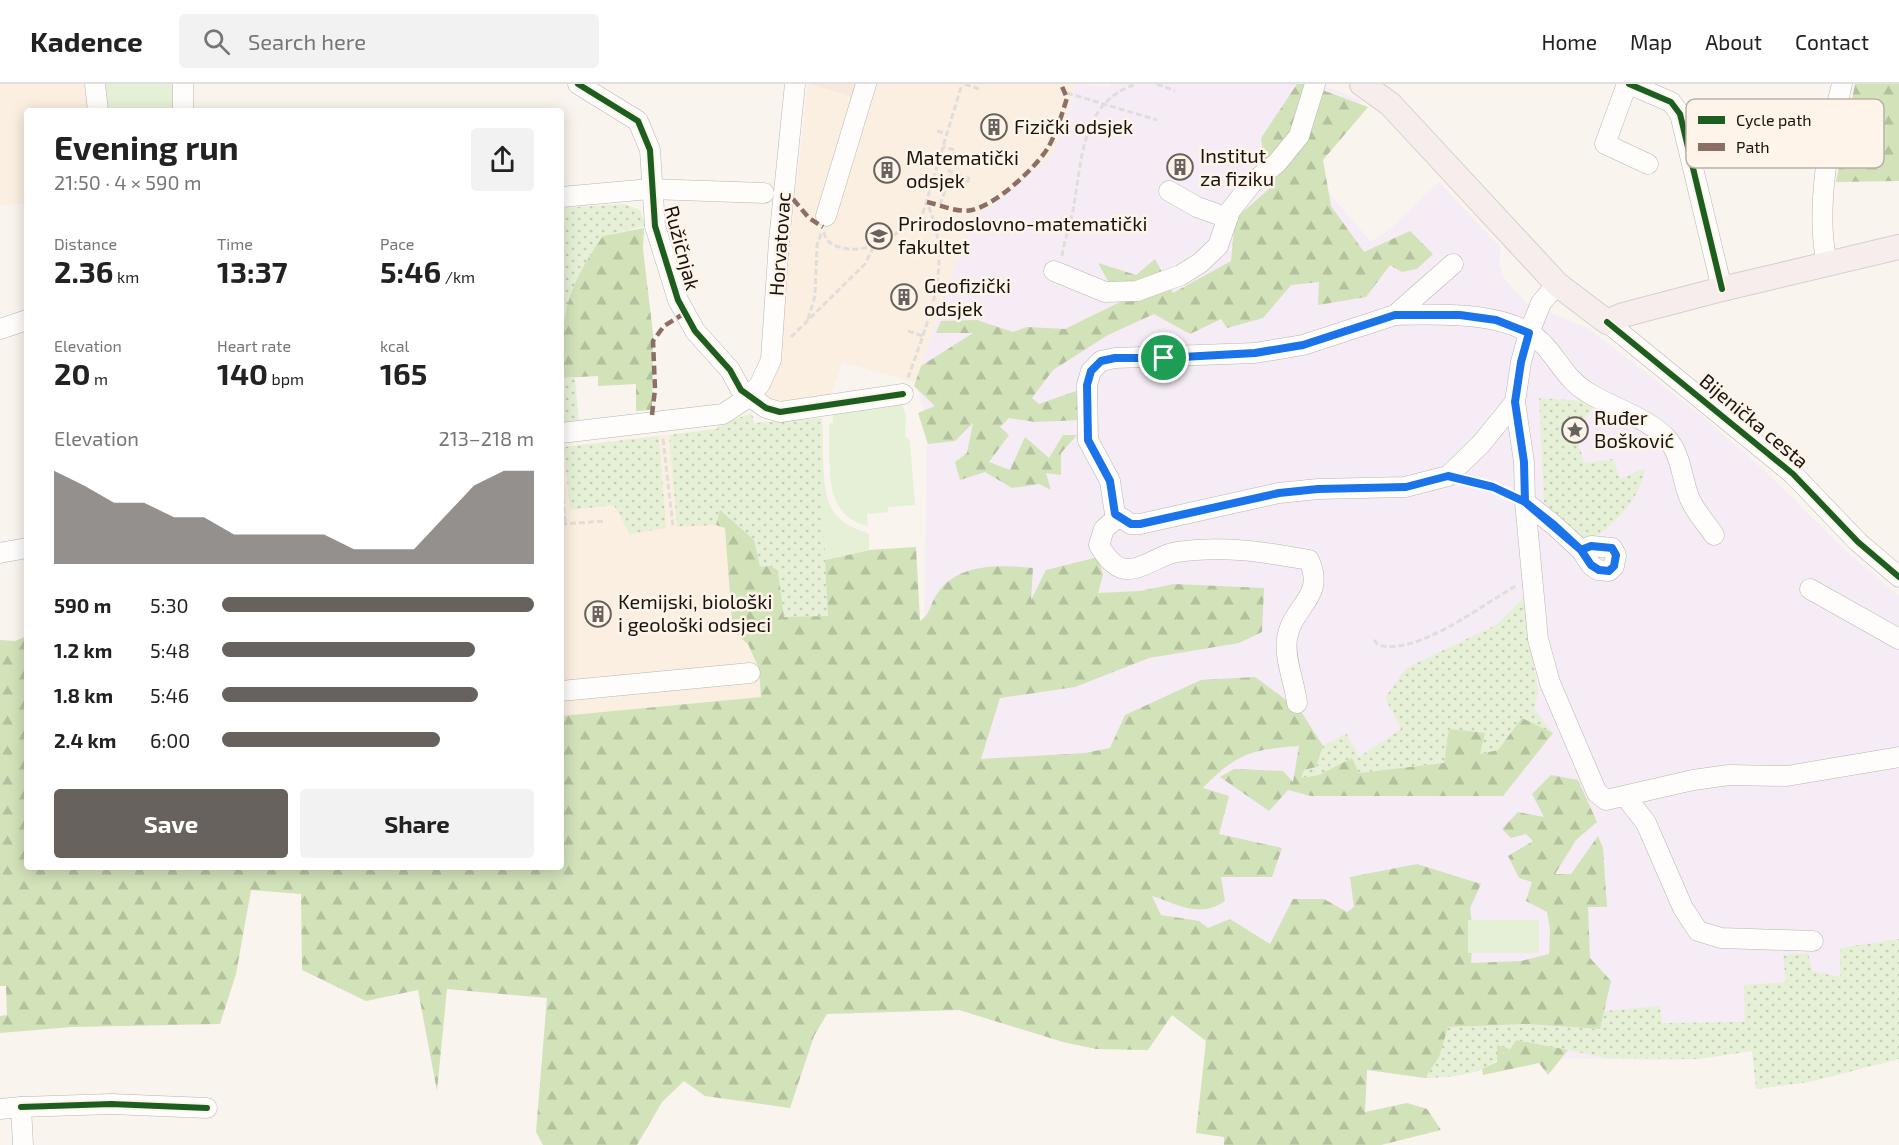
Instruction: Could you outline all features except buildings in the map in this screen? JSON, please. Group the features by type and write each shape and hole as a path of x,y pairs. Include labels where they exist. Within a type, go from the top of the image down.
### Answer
{"main road":[{"name":"Bijenička cesta","path":"1362,84 1390,104 1557,284 1607,322"},
{"path":"1607,322 1623,315 1722,289 1899,247"}],"street":[{"path":"95,84 98,108"},
{"path":"183,84 183,108"},
{"name":"Ružičnjak","path":"578,84 638,121 650,150 650,189 654,226 678,300 695,331 730,370 741,390 749,397"},
{"name":"Horvatovac","path":"564,433 723,414 749,397 760,384 773,350 779,241 795,84"},
{"path":"825,216 866,84"},
{"path":"1059,273 1105,292 1137,291 1181,275 1200,263 1218,246 1228,218 1252,183 1277,163 1299,136 1315,84"},
{"path":"1647,164 1605,144 1628,84 1671,102 1680,114 1686,139"},
{"path":"1839,99 1842,84"},
{"path":"1693,168 1722,289"},
{"path":"1827,263 1822,243 1828,168"},
{"name":"Ružičnjak","path":"564,197 650,189 764,193"},
{"path":"1169,191 1197,207 1228,218"},
{"path":"1395,315 1453,264"},
{"path":"1557,284 1541,303 1529,333 1521,362 1515,402 1524,462 1531,579 1538,639 1550,683 1566,725 1597,793 1606,800 1729,775 1787,776 1899,757"},
{"path":"1515,402 1480,444 1448,476 1406,487 1318,489 1279,493 1140,524 1131,524 1118,517 1110,481 1088,440 1087,385 1091,371 1101,361 1115,358 1255,353 1303,345 1395,315 1460,315 1496,320 1529,333 1543,344 1566,375 1580,388 1651,426 1668,440 1674,450 1690,499 1714,535"},
{"path":"0,329 24,321"},
{"name":"Bijenička cesta","path":"1607,322 1793,474 1858,542 1899,577"},
{"path":"749,397 772,411 780,412 903,394"},
{"path":"1525,502 1581,550"},
{"path":"1118,517 1104,529 1099,545 1110,561 1122,568 1135,568 1174,552 1213,548 1262,552 1309,560 1315,573 1316,586 1292,623 1286,641 1297,703"},
{"path":"0,553 24,549"},
{"path":"1810,589 1899,639"},
{"path":"564,691 750,673"},
{"path":"1625,796 1646,823 1683,908 1698,931 1721,938 1813,941"},
{"path":"0,1109 111,1104 207,1108"},
{"path":"21,1107 24,1145"}],"path":[{"path":"807,320 815,296 817,245 823,227 825,238 831,244 861,250 874,246 922,216 964,84 979,88"},
{"path":"1059,273 1072,213 1080,160 1092,123 1102,104 1113,94 1137,84"},
{"path":"1157,84 1175,91"},
{"path":"1067,93 1156,120"},
{"path":"937,131 947,134"},
{"path":"940,205 950,176 968,181 970,179 949,171 955,150 943,147"},
{"path":"903,394 923,336 938,281 940,253 938,226 927,202"},
{"path":"787,344 807,320 865,264 874,246"},
{"path":"908,331 923,336"},
{"path":"662,432 673,526"},
{"path":"1448,476 1493,487 1525,502"},
{"path":"564,524 606,521"},
{"path":"1374,640 1378,645 1389,648 1409,644 1441,631 1531,579"}],"shaded area":[{"path":"0,84 102,84 104,108 24,108 24,204 0,205"},
{"name":"Prirodoslovno-matematički fakultet","path":"808,84 854,97 858,84 1076,84 1054,152 1008,193 975,217 958,254 915,383 842,362 829,400 782,407 764,395 776,368"},
{"path":"809,84 858,84 854,97"},
{"path":"1076,84 1109,87 1111,84 1319,84 1361,100 1312,173 1371,242 1390,229 1439,182 1501,248 1499,263 1503,277 1526,303 1588,328 1702,416 1765,471 1846,551 1899,596 1899,1059 1809,1082 1756,1089 1752,1051 1699,1059 1667,1060 1439,1057 1249,1028 783,944 924,646 927,418 915,383 958,254 975,217 1008,193 1054,152"},
{"path":"717,429 720,510 716,525 725,527 739,637 748,644 759,670 761,697 564,716 564,447"}],"green space":[{"path":"102,84 176,84 177,108 104,108"},
{"path":"1297,84 1306,84 1368,107 1323,160 1331,206 1364,252 1410,231 1433,254 1417,269 1402,272 1390,265 1366,297 1318,305 1319,282 1291,285 1263,318 1227,328 1221,319 1190,334 1154,314 1108,335 1053,370 1032,398 1039,404 1076,391 1081,420 1035,422 1009,418 1000,427 1009,435 989,462 1010,470 1025,437 1049,458 1063,435 1077,435 1061,453 1061,475 1046,473 1051,490 1039,484 1012,488 985,472 960,480 955,462 967,453 973,423 955,441 928,444 918,413 935,406 914,386 921,366 973,333 936,333 941,321 977,320 1013,332 1027,327 1065,329 1120,302 1098,263 1136,275 1155,259 1173,293 1231,261 1235,219 1269,189 1261,138"},
{"path":"1855,84 1899,84 1899,181 1836,182 1839,168 1884,168 1884,99 1852,99"},
{"path":"624,204 640,210 646,226 603,236 564,322 564,208"},
{"path":"644,228 643,249 653,334 652,410 636,411 636,384 598,386 598,376 564,378 564,325 568,303 573,287 603,236"},
{"path":"564,378 575,378 579,422 564,424"},
{"path":"1539,398 1596,402 1576,434 1584,463 1613,459 1620,479 1645,468 1631,502 1615,521 1585,545 1544,502"},
{"path":"900,401 906,415 905,436 910,441 915,505 888,507 888,512 867,514 868,526 853,520 842,511 836,499 830,470 829,424 833,423 832,412"},
{"path":"752,413 754,423 820,418 828,617 784,617 778,570 760,567 720,511 716,525 677,527 669,435 717,429 719,425"},
{"path":"820,418 822,418 824,480 829,503 840,519 869,534 869,550 825,560"},
{"path":"659,436 666,528 630,534 614,505 570,510 564,447"},
{"path":"720,510 754,540 760,567 769,566 778,570 784,617 828,616 825,560 869,550 916,547 920,621 929,612 937,594 956,576 994,566 1033,568 1031,600 1046,570 1098,557 1103,575 1098,593 1140,591 1174,584 1264,588 1262,632 1239,643 1149,658 1075,687 1000,698 981,759 1085,753 1110,748 1125,715 1201,680 1255,677 1300,710 1323,746 1316,767 1304,770 1301,778 1319,775 1352,758 1359,773 1444,763 1449,729 1485,733 1480,754 1498,750 1522,718 1553,733 1503,796 1311,796 1288,790 1269,811 1220,777 1234,769 1283,771 1293,782 1299,746 1269,749 1246,755 1225,768 1203,788 1229,796 1219,834 1282,848 1272,877 1221,877 1225,901 1206,909 1179,906 1152,896 1161,915 1199,921 1208,928 1230,919 1270,944 1293,899 1324,899 1347,912 1354,907 1350,877 1417,864 1481,884 1470,908 1473,935 1471,963 1521,961 1549,954 1550,929 1547,912 1526,901 1532,882 1519,878 1508,856 1533,841 1526,834 1511,838 1502,829 1518,812 1544,817 1532,794 1551,775 1578,780 1597,822 1576,840 1555,874 1571,874 1598,836 1603,848 1607,907 1588,907 1590,958 1611,981 1600,1029 1528,1024 1448,1027 1439,1057 1425,1078 1367,1070 1365,1112 1407,1103 1427,1109 1441,1130 1381,1145 1224,1145 1224,1137 1196,1133 1206,1041 1172,1015 1148,1050 1096,1049 1063,1042 959,1010 827,1014 814,1036 790,1108 705,1096 684,1081 662,1102 637,1145 543,1145 536,1132 547,998 447,989 437,1091 418,990 366,1001 302,970 301,894 251,890 236,974 220,1024 71,1027 0,1033 0,1016 7,1015 6,986 0,986 0,640 15,641 24,637 24,870 564,870 564,716 761,697 759,669 748,644 739,637 732,622 725,528 716,525"},
{"path":"1524,597 1538,694 1534,708 1553,733 1522,719 1498,750 1444,763 1359,773 1352,758 1319,775 1300,778 1304,770 1316,767 1323,746 1346,733 1359,757 1401,729 1385,698 1406,668 1496,625"},
{"path":"1468,920 1539,920 1539,953 1468,953"},
{"path":"1899,939 1899,1059 1809,1082 1756,1089 1752,1051 1698,1059 1607,1058 1516,1040 1506,1052 1486,1067 1465,1074 1425,1078 1439,1057 1447,1027 1528,1024 1600,1029 1604,1011 1660,1006 1662,1023 1745,1022 1744,985 1786,982 1783,955 1808,953 1812,971 1840,977 1840,948"},
{"path":"1516,1040 1568,1050 1548,1075 1539,1063 1483,1075 1482,1069 1497,1062 1497,1045 1510,1049"}],"marked path":[{"path":"927,202 955,210 972,210 992,201 1015,184 1043,155 1052,140 1067,98 1061,84"},
{"path":"793,199 809,218 823,227"},
{"path":"652,415 655,389 653,341 664,326 685,313"}],"cycle path":[{"path":"578,84 638,121 650,150 655,226 678,300 695,331 730,370 741,390 766,408 780,412 903,394"},
{"path":"1629,84 1671,102 1680,114 1686,139"},
{"path":"1693,168 1722,289"},
{"path":"1607,322 1793,474 1858,542 1899,577"},
{"path":"21,1107 111,1104 207,1108"}],"place":[{"name":"Fizički odsjek","path":"994,127"},
{"name":"Institut za fiziku","path":"1180,167"},
{"name":"Matematički odsjek","path":"887,170"},
{"name":"Prirodoslovno-matematički fakultet","path":"879,236"},
{"name":"Geofizički odsjek","path":"904,297"},
{"name":"Ruđer Bošković","path":"1575,430"},
{"name":"Kemijski, biološki i geološki odsjeci","path":"598,614"}],"route":[{"path":"1164,358 1115,358 1101,361 1091,371 1087,385 1088,440 1110,481 1115,514 1121,520 1131,524 1140,524 1279,493 1318,489 1406,487 1448,476 1470,479 1525,502 1581,550 1591,546 1612,548 1616,555 1614,566 1609,571 1599,570 1591,565 1581,550 1554,525 1525,502 1524,462 1515,402 1521,362 1529,333 1496,320 1460,315 1395,315 1303,345 1255,353 1164,358"}]}
